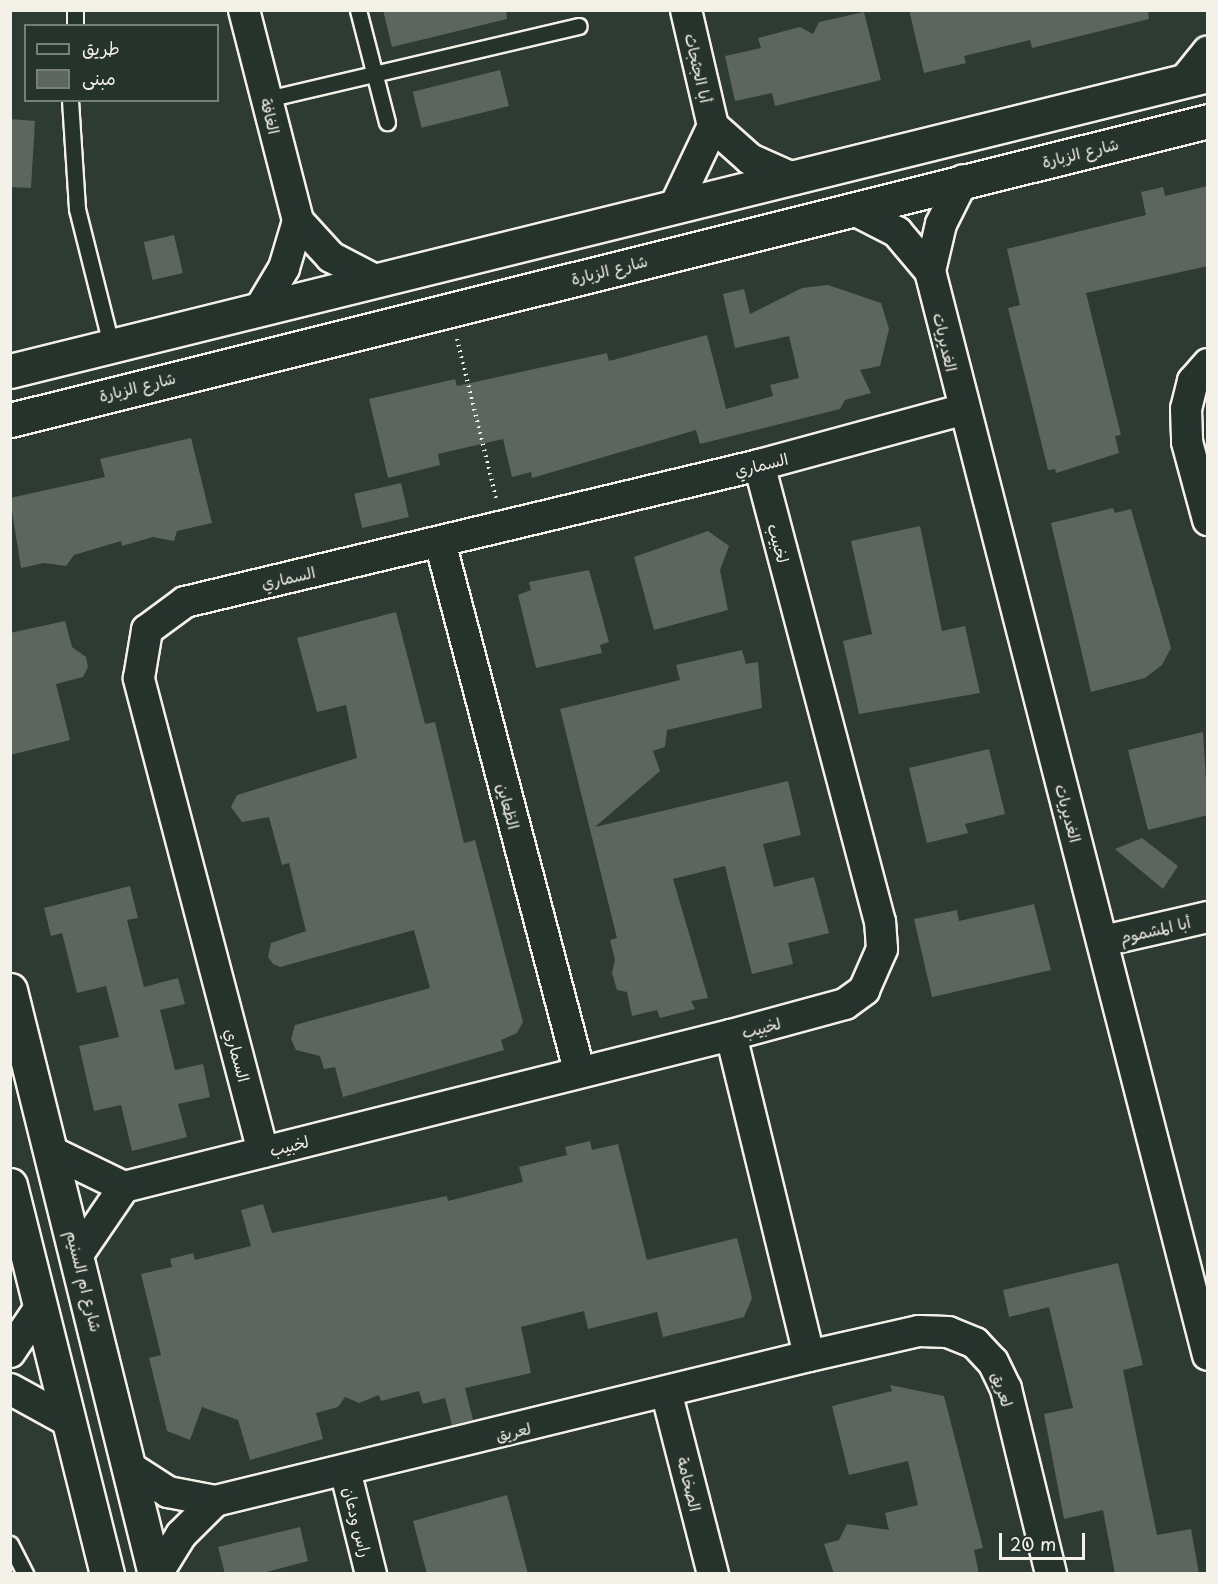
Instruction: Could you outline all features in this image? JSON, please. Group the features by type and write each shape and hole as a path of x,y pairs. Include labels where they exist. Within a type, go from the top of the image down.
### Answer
{"street":[{"name":"الغافة","path":"244,10 298,221 331,257 373,279"},
{"name":"أبا الجثجاث","path":"686,10 713,126 750,159 795,179"},
{"path":"10,371 112,348 373,279 795,179 1196,78 1208,51"},
{"name":"شارع الزبارة","path":"10,420 963,180 1208,121"},
{"name":"أبا الجثجاث","path":"674,208 713,126"},
{"name":"الغديريات","path":"963,180 941,224 930,271 962,410 1103,941 1196,1258 1208,1355"},
{"name":"الغديريات","path":"852,209 897,232 930,271"},
{"path":"259,310 284,268 298,221"},
{"path":"1208,364 1193,381 1186,409 1187,442 1208,520"},
{"name":"السماري","path":"263,1152 139,678 140,652 147,630 185,602 759,465 962,410"},
{"name":"لخبيب","path":"124,1187 579,1071 730,1035 845,1004 864,990 882,949 880,922 759,465"},
{"name":"الظعاين","path":"440,542 579,1071"},
{"name":"أبا المشموم","path":"1103,941 1208,916"},
{"name":"شارع ام السنيم","path":"10,990 79,1253 128,1466 156,1574"},
{"path":"730,1035 809,1356"},
{"path":"52,1152 124,1187 79,1253"},
{"path":"10,1185 106,1574"},
{"path":"10,1352 41,1306"},
{"name":"لعريق","path":"128,1466 168,1492 215,1501 667,1395 809,1356 919,1331 948,1332 975,1342 993,1362 1006,1389 1050,1574"},
{"path":"10,1389 70,1422"},
{"name":"الصخامة","path":"667,1395 713,1574"},
{"name":"راس ودعان","path":"345,1470 371,1574"},
{"path":"156,1574 181,1535 215,1501"}],"lane":[{"path":"357,10 387,122"},
{"path":"267,99 579,26"},
{"path":"70,102 75,200 112,348"},
{"path":"10,1544 25,1574"}],"path":[{"path":"450,309 503,527"}],"building":[{"path":"383,10 506,10 507,19 392,47"},
{"path":"909,10 1148,10 1149,19 1032,48 1030,40 964,56 966,63 924,73"},
{"path":"864,12 881,80 775,106 772,93 735,101 725,56 761,48 758,38 800,27 813,34 819,22"},
{"path":"500,70 509,106 422,128 413,92"},
{"path":"10,119 35,121 31,188 10,187"},
{"path":"1208,186 1208,266 1086,293 1121,435 1115,436 1119,453 1056,473 1055,469 1048,470 1008,308 1020,305 1007,249 1146,215 1141,192 1163,187 1165,196"},
{"path":"174,235 183,273 153,280 144,242"},
{"path":"828,285 881,303 889,329 880,366 860,370 871,393 845,400 840,409 700,444 696,430 532,478 531,472 512,477 503,439 438,454 440,465 388,478 369,399 455,379 457,386 607,353 609,361 707,335 726,409 773,396 770,385 799,378 789,336 735,348 723,294 744,289 750,314 802,288"},
{"path":"191,438 212,523 177,531 174,541 153,537 122,546 121,541 74,555 66,566 44,563 21,568 10,498 105,477 100,459"},
{"path":"401,483 409,517 362,528 354,494"},
{"path":"1113,508 1115,513 1131,509 1171,648 1162,665 1145,678 1091,692 1051,523"},
{"path":"920,526 942,631 965,626 980,693 859,714 843,641 872,634 851,541"},
{"path":"708,531 729,546 720,570 728,610 654,630 634,557"},
{"path":"589,570 609,642 600,645 602,653 536,668 518,595 531,590 529,582"},
{"path":"396,612 425,724 435,722 464,843 475,840 523,1022 517,1033 501,1040 504,1050 343,1097 335,1067 324,1069 320,1056 296,1050 291,1039 295,1025 430,988 414,930 280,967 273,964 268,957 271,943 306,931 289,863 282,865 269,817 242,822 231,807 237,795 357,758 346,705 317,712 297,638"},
{"path":"65,621 72,647 86,657 88,667 83,677 56,684 70,740 10,755 10,633"},
{"path":"742,650 746,664 758,662 762,708 667,730 665,747 653,751 660,771 595,827 788,781 801,835 763,844 774,887 814,877 829,933 788,943 793,964 752,974 725,866 673,879 708,998 691,1001 695,1009 660,1018 657,1010 632,1016 627,992 617,990 612,973 615,960 610,940 617,938 560,709 680,680 676,665"},
{"path":"1203,732 1208,815 1148,830 1128,750"},
{"path":"989,749 1005,814 965,824 968,833 927,843 909,768"},
{"path":"1142,838 1178,866 1163,889 1115,849"},
{"path":"130,886 138,918 127,920 144,987 178,978 185,1004 160,1010 175,1070 203,1064 210,1097 178,1104 187,1137 132,1151 121,1105 94,1111 79,1046 119,1037 106,986 77,993 62,933 51,936 44,908"},
{"path":"1034,904 1051,970 932,997 914,919 957,910 959,921"},
{"path":"590,1141 592,1150 618,1144 647,1260 737,1238 752,1298 744,1317 663,1337 657,1312 588,1329 584,1311 521,1327 531,1373 465,1388 473,1420 452,1425 445,1398 423,1404 419,1391 381,1401 379,1395 359,1403 345,1397 338,1407 316,1413 323,1439 250,1460 238,1420 202,1407 190,1440 167,1431 149,1358 161,1355 141,1274 172,1267 170,1259 193,1253 195,1260 251,1246 241,1210 263,1204 272,1233 447,1196 448,1201 523,1182 519,1167 567,1155 565,1147"},
{"path":"1118,1263 1143,1365 1123,1370 1157,1535 1191,1529 1199,1574 1115,1574 1103,1510 1064,1519 1044,1414 1073,1408 1049,1307 1009,1317 1003,1290"},
{"path":"890,1385 944,1396 983,1548 974,1550 979,1574 834,1574 824,1544 839,1540 847,1524 889,1530 885,1513 918,1505 908,1461 849,1475 832,1406 892,1391"},
{"path":"507,1495 528,1574 427,1574 413,1521"},
{"path":"300,1527 308,1561 259,1574 225,1574 218,1547"}]}
